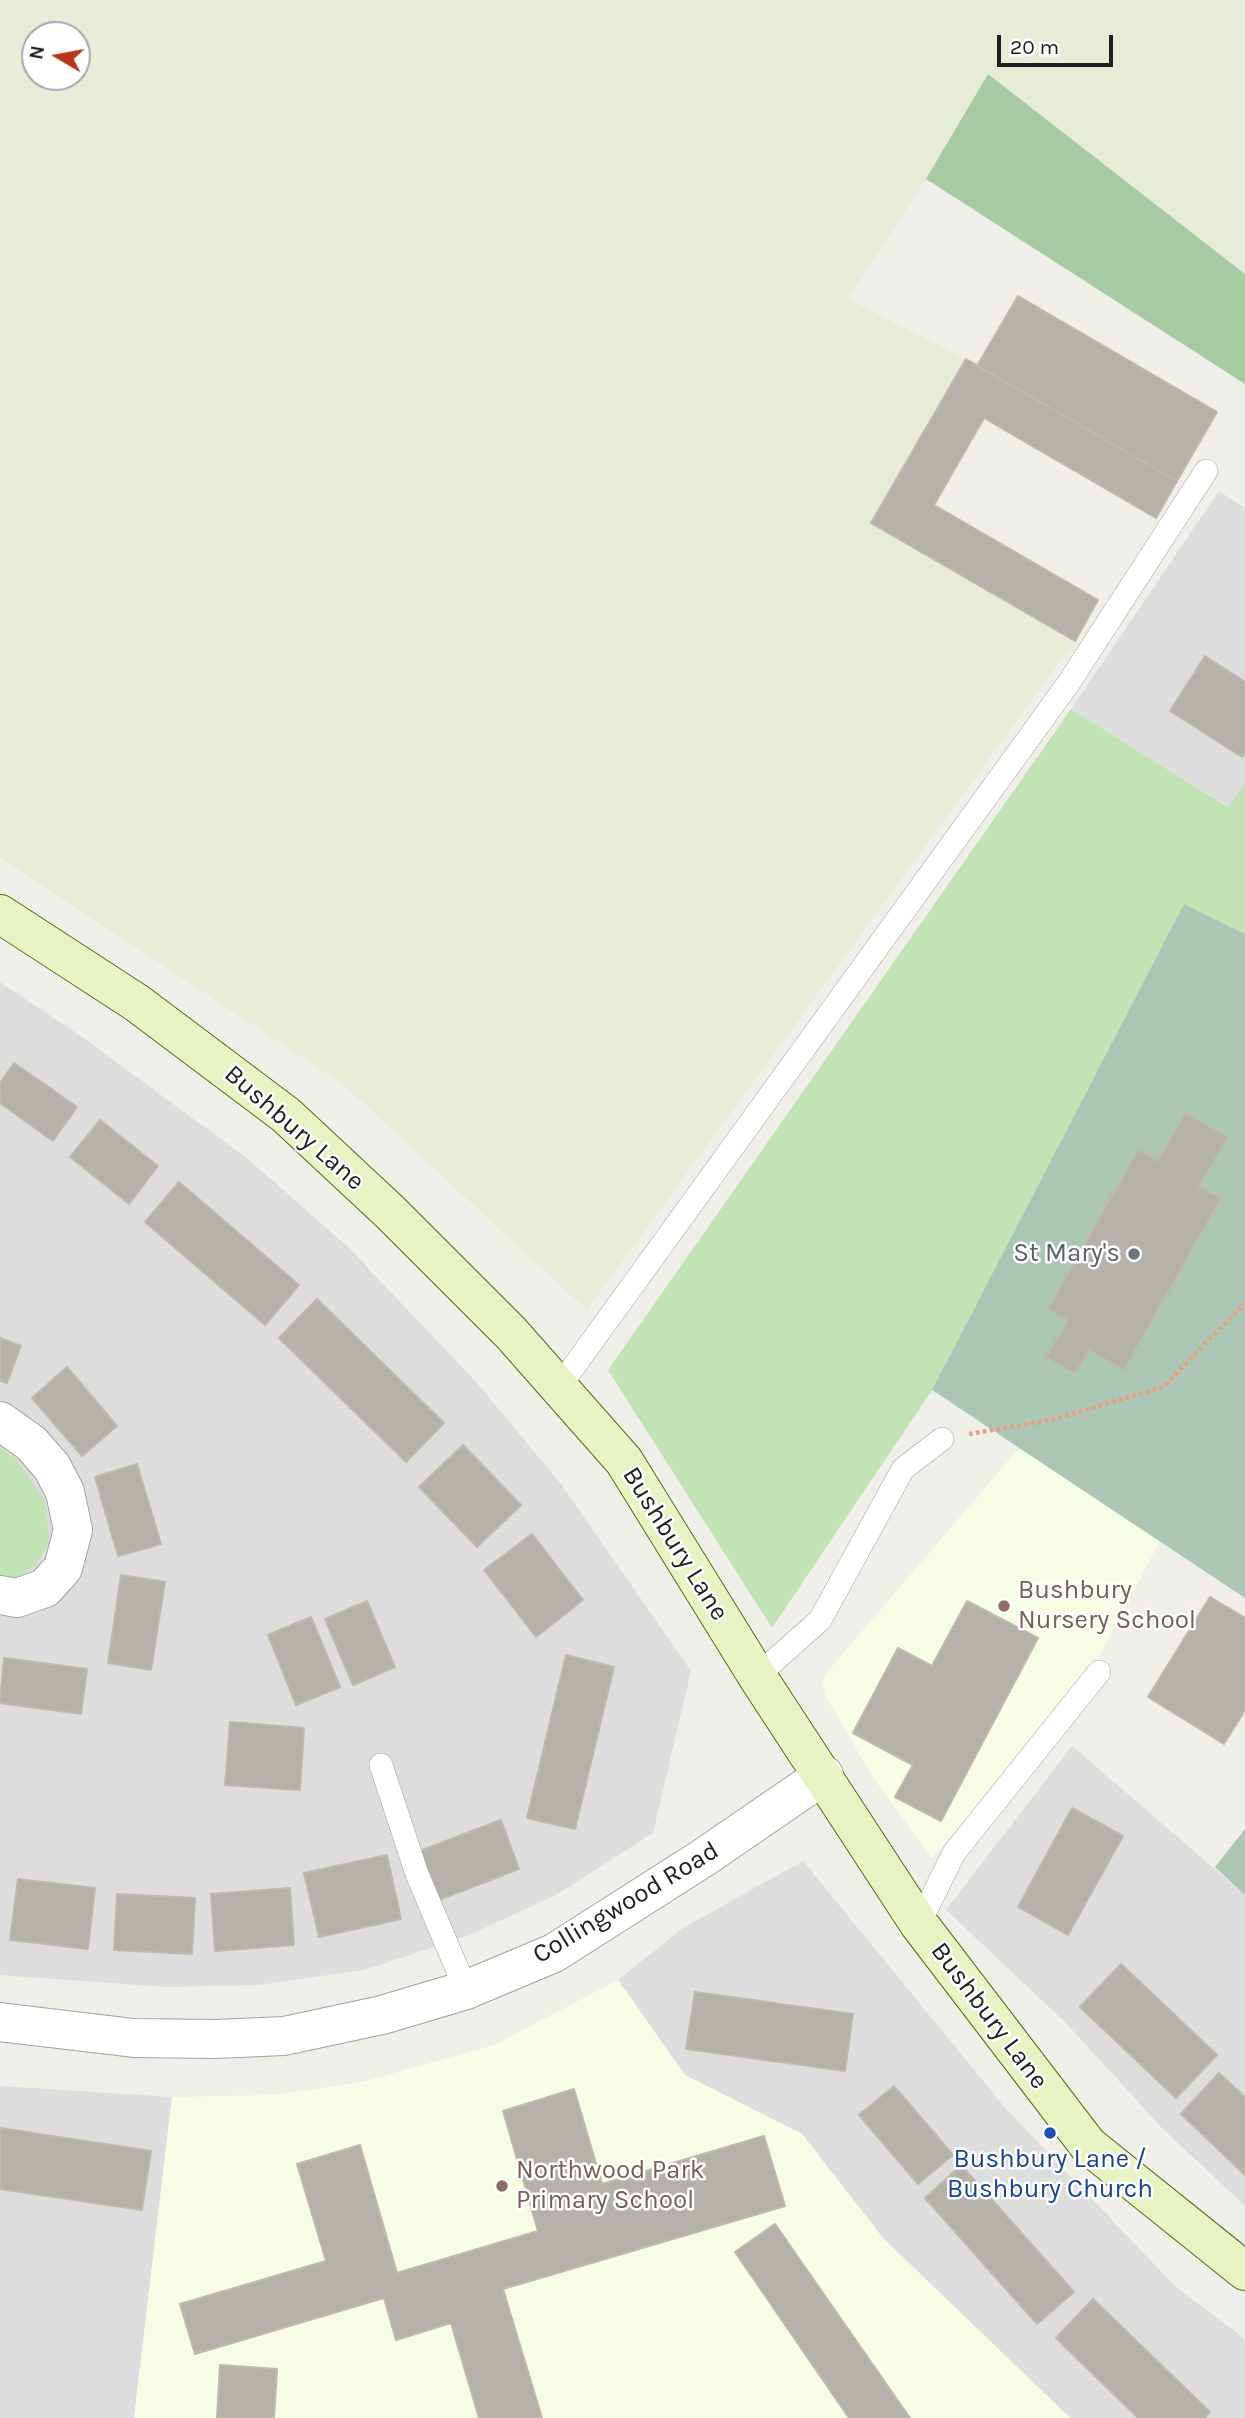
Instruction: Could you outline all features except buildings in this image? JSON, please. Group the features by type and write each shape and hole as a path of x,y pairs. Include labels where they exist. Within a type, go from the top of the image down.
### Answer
{"street":[{"name":"Bushbury Lane","path":"0,914 137,1003 286,1115 400,1222 511,1333 624,1461 757,1676 919,1924 1088,2145 1245,2271"},
{"path":"0,1421 31,1443 52,1467 65,1492 73,1530 63,1568 45,1588 17,1598 0,1595"},
{"name":"Collingwood Road","path":"0,2022 134,2038 284,2036 382,2015 466,1990 554,1953 702,1858 824,1775"}],"lane":[{"path":"559,1388 1068,684 1206,471"},
{"path":"757,1676 820,1620 903,1469 942,1439"},
{"path":"919,1924 954,1853 1099,1672"},
{"path":"381,1765 417,1874 466,1990"}],"path":[{"path":"942,1439 1051,1420 1163,1387 1245,1303"}],"shaded area":[{"path":"0,0 1245,0 1245,274 988,74 926,179 848,299 966,359 871,523 1075,641 587,1310 345,1086 0,857"},
{"path":"1219,491 1245,508 1245,783 1229,807 1071,709"},
{"path":"1184,904 1245,934 1245,1598 932,1390"},
{"path":"0,982 81,1036 248,1159 348,1247 477,1383 561,1484 691,1671 653,1833 556,1895 467,1936 364,1970 259,1985 167,1987 0,1975"},
{"name":"Bushbury Nursery School","path":"1019,1448 1160,1541 1087,1679 932,1858 874,1779 825,1695 823,1682 827,1672"},
{"path":"1072,1746 1245,1895 1245,2206 1161,2127 1065,2022 946,1910"},
{"path":"1245,1829 1245,1895 1215,1867"},
{"path":"803,1861 1007,2110 1176,2287 1245,2339 1245,2418 1070,2418 883,2238 802,2134 685,2075 618,1980 683,1928"},
{"name":"Northwood Park Primary School","path":"618,1980 685,2075 802,2134 883,2238 1070,2418 134,2418 172,2097 275,2095 362,2082 494,2045"},
{"path":"0,2086 172,2097 134,2418 0,2418"}],"green space":[{"path":"988,74 1245,274 1245,384 926,179"},
{"path":"1071,709 1228,807 1245,783 1245,934 1184,905 932,1390 772,1628 608,1370"},
{"path":"0,1447 15,1458 45,1500 50,1542 36,1565 16,1579 0,1578"}],"place":[{"name":"St Mary's","path":"1134,1254"},
{"name":"Bushbury Nursery School","path":"1004,1606"},
{"name":"Bushbury Lane / Bushbury Church","path":"1050,2133"},
{"name":"Northwood Park Primary School","path":"502,2186"}]}
